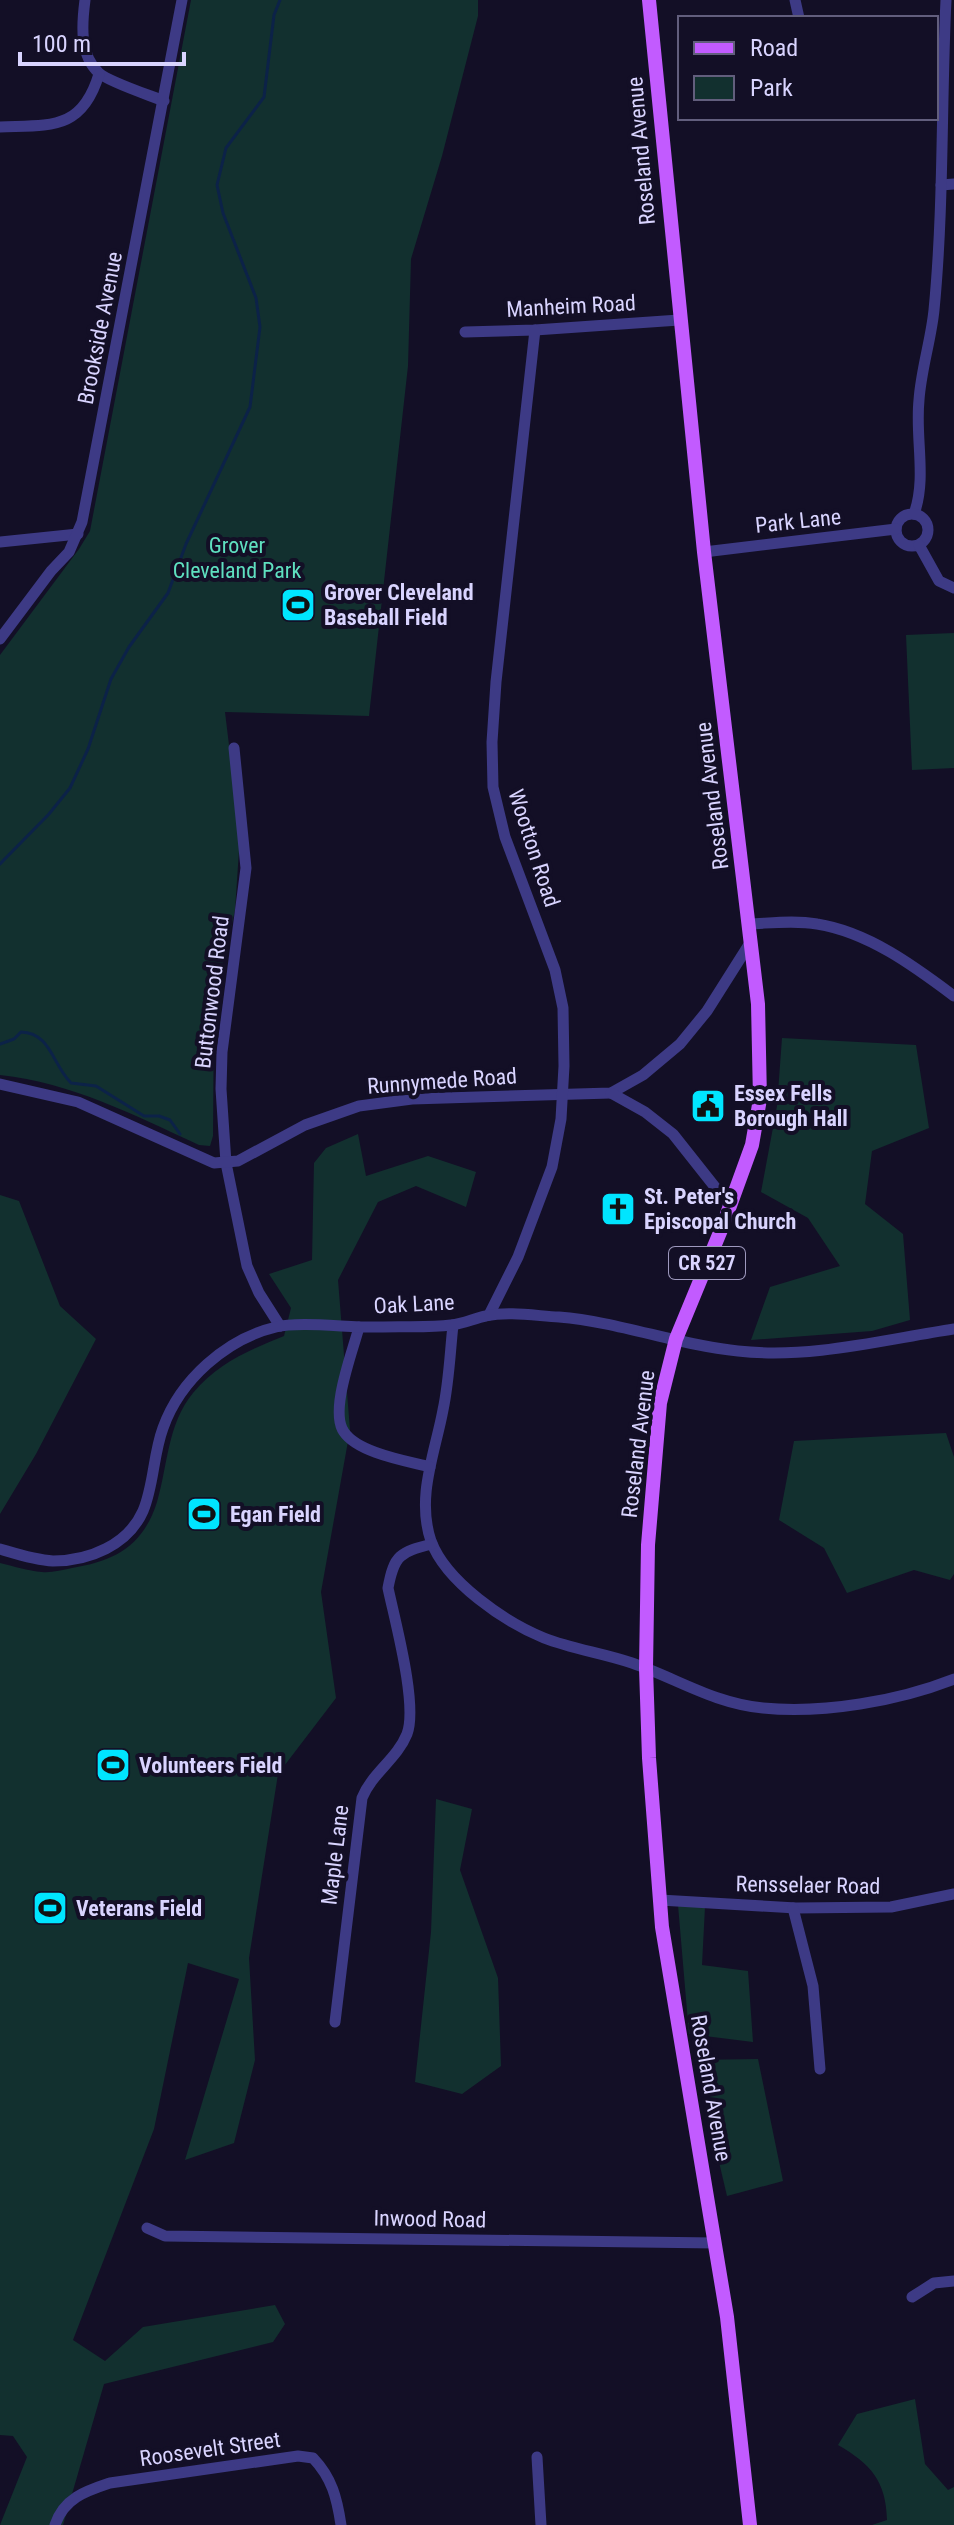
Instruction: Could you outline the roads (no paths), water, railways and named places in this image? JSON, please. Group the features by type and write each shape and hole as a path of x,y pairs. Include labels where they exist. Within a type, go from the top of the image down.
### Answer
{"main road":[{"name":"Roseland Avenue","path":"649,0 704,552 758,1004 760,1099 752,1145 676,1339 660,1403 648,1545 646,1668 649,1758 662,1927 727,2317 750,2525"}],"street":[{"path":"85,0 82,26 85,46 99,74 164,101"},
{"name":"Brookside Avenue","path":"0,639 69,552 78,534 182,0"},
{"path":"914,514 921,496 917,422 920,380 934,313 946,0"},
{"path":"0,127 56,125 78,112 93,93 99,74"},
{"path":"941,185 954,184"},
{"name":"Manheim Road","path":"465,332 679,320"},
{"name":"Wootton Road","path":"489,1315 518,1257 547,1183 558,1137 562,1095 563,1021 555,970 505,837 493,787 496,682 535,330"},
{"path":"914,514 925,521 928,528 919,545 912,546 900,542 896,529 902,517 914,514"},
{"name":"Park Lane","path":"704,552 896,529"},
{"path":"0,542 78,534"},
{"path":"919,545 939,581 954,588"},
{"name":"Buttonwood Road","path":"234,748 246,868 222,1052 226,1163 247,1266 259,1293 280,1326"},
{"path":"749,924 801,922 847,932 884,949 954,996"},
{"name":"Runnymede Road","path":"226,1163 258,1152 323,1117 359,1106 412,1099 611,1093 643,1075 680,1044 707,1011 750,943"},
{"path":"0,1084 78,1102 204,1160 226,1163"},
{"path":"611,1093 645,1112 673,1134 730,1206"},
{"name":"Oak Lane","path":"0,1549 34,1558 60,1560 95,1554 122,1539 144,1510 162,1430 186,1384 234,1345 280,1326 453,1325 489,1315 562,1317 602,1322 735,1351 791,1353 954,1329"},
{"path":"453,1325 444,1409 425,1497 426,1523 432,1544 456,1578 483,1602 544,1638 646,1668 702,1694 763,1708 848,1705 954,1679"},
{"path":"359,1327 338,1405 344,1433 382,1455 430,1467"},
{"name":"Maple Lane","path":"335,2022 362,1798 368,1783 394,1757 408,1732 411,1709 388,1588 391,1572 394,1562 406,1551 432,1544"},
{"name":"Rensselaer Road","path":"660,1900 793,1908 891,1907 954,1894"},
{"path":"793,1908 813,1986 820,2069"},
{"name":"Inwood Road","path":"147,2228 165,2236 715,2243"},
{"path":"912,2297 934,2283 954,2281"},
{"name":"Roosevelt Street","path":"55,2525 71,2500 110,2483 298,2456 313,2458 324,2469 332,2483 341,2525"},
{"path":"537,2457 541,2525"}],"waterway":[{"path":"0,864 70,788 88,749 111,679 129,647 168,593 186,544 250,407 260,327 256,298 223,213 217,185 226,148 264,97 274,15 280,0"},
{"path":"0,1044 14,1039 21,1032 31,1034 45,1044 71,1083 96,1086 144,1116 170,1120 180,1134"}],"place":[{"name":"Grover Cleveland Baseball Field","path":"298,605"},
{"name":"Essex Fells Borough Hall","path":"708,1106"},
{"name":"St. Peter's Episcopal Church","path":"618,1209"},
{"name":"Egan Field","path":"204,1514"},
{"name":"Volunteers Field","path":"113,1765"},
{"name":"Veterans Field","path":"50,1908"}],"park label":[{"name":"Grover Cleveland Park","path":"237,558"}]}
